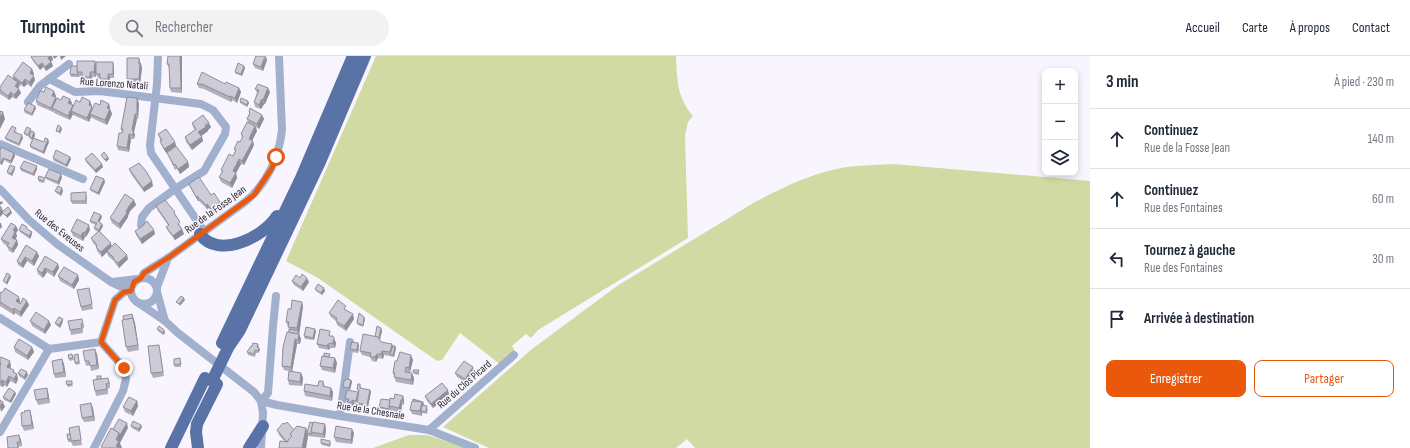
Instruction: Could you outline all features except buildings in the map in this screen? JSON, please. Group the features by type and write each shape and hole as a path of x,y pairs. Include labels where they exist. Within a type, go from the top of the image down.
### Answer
{"main road":[{"path":"180,448 228,346 353,56"},
{"path":"228,346 240,330 320,162 365,56"},
{"path":"202,232 203,238 209,242 220,245 241,242 264,231 276,218 298,175 305,167"},
{"path":"171,448 211,381"},
{"path":"198,448 196,432 197,424 211,381"},
{"path":"249,448 263,426"}],"street":[{"path":"158,56 150,145 151,154 202,232"},
{"name":"Rue de la Fosse Jean","path":"139,278 254,195 272,168 282,130 279,56"},
{"name":"Rue Lorenzo Natali","path":"28,102 40,86 69,64"},
{"name":"Rue Lorenzo Natali","path":"49,79 75,92 100,91 155,98 201,104 213,110 226,127 225,134 204,171 175,189"},
{"path":"0,144 82,179"},
{"name":"Rue des Eveuses","path":"0,189 29,220 43,232 111,282 133,294 178,333 247,385 261,401"},
{"path":"141,225 142,217 149,208 175,189"},
{"path":"115,300 124,292 133,294 145,304 152,301 168,258"},
{"path":"133,294 132,285 139,278"},
{"path":"101,342 112,313 115,300 111,282 149,278 155,284 165,321"},
{"path":"112,313 121,300 133,294"},
{"path":"261,448 263,413 261,401 268,393 276,296"},
{"path":"0,318 49,349 101,342"},
{"path":"94,448 123,391 126,379 124,368 101,342"},
{"path":"340,416 350,342"},
{"path":"0,432 49,349"},
{"name":"Rue du Clos Picard","path":"429,430 514,356"},
{"name":"Rue de la Chesnaie","path":"261,401 340,416 429,430 475,448"}],"green space":[{"path":"376,56 676,56 679,88 684,102 693,116 688,122 685,136 688,238 538,330 531,338 526,334 512,346 515,351 501,365 460,333 442,360 437,361 318,278 286,261"},
{"path":"893,164 1090,181 1090,448 695,448 687,439 676,448 489,448 443,427 532,349 617,286 755,202 791,184 816,174 856,166"},
{"path":"409,435 427,435 468,448 373,448"}],"route":[{"path":"124,368 101,342 112,313 115,300 124,292 131,291 134,282 141,278 144,273 168,258 254,195 272,168 276,157"}]}
